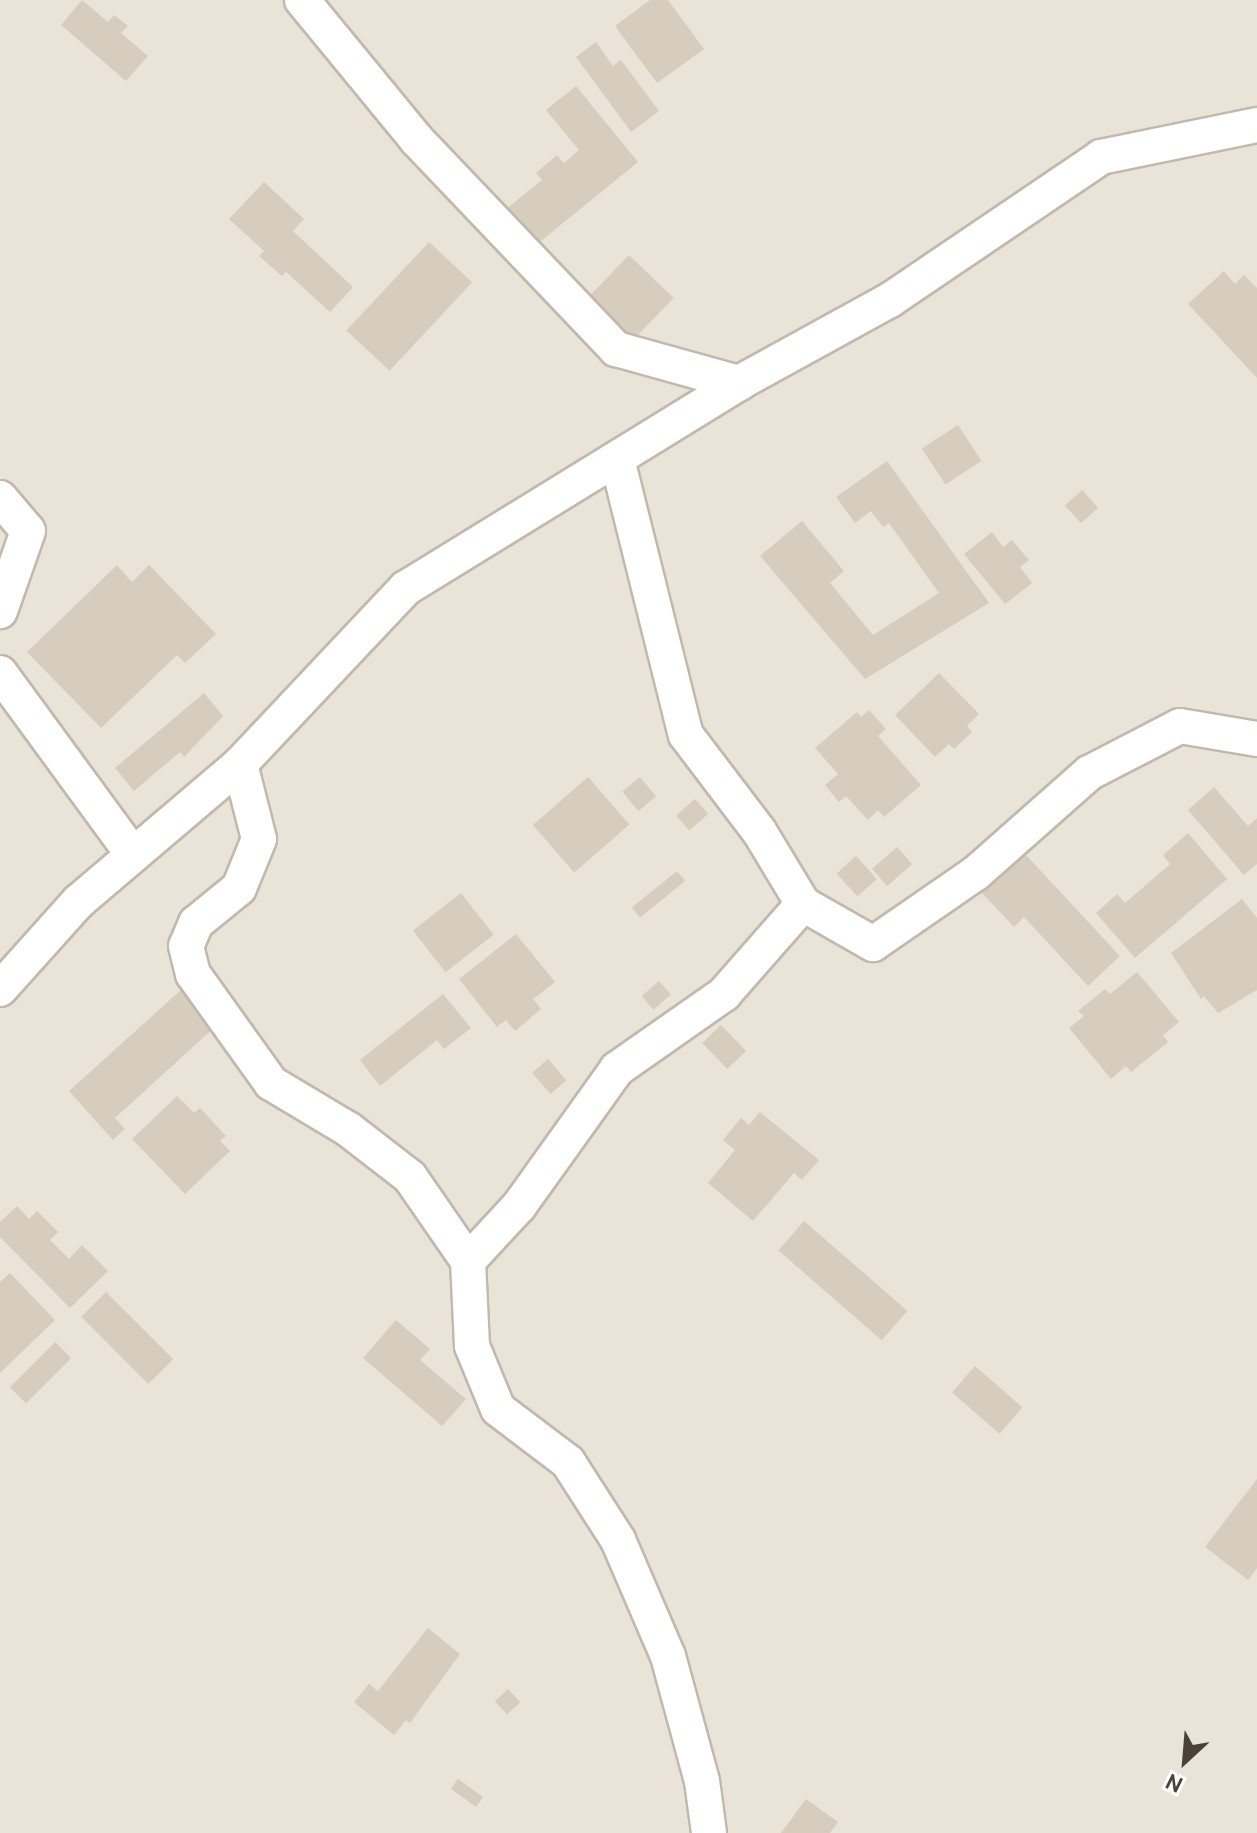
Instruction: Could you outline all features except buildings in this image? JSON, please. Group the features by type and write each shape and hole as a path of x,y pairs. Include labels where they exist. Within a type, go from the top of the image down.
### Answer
{"street":[{"path":"302,0 417,140 616,349 739,383"},
{"path":"0,989 78,902 240,764 406,588 739,383 890,300 1101,157 1257,125"},
{"path":"617,459 686,735 759,831 803,904 873,944 976,873 1089,773 1180,726 1257,739"},
{"path":"0,498 28,531 0,611"},
{"path":"0,673 133,855"},
{"path":"240,764 259,839 239,888 196,923 186,946 193,974 271,1083 348,1129 410,1177 468,1261 472,1346 498,1409 568,1462 618,1540 668,1656 702,1781 709,1833"},
{"path":"468,1261 519,1206 617,1069 724,994 803,904"}],"shaded area":[{"path":"0,0 1257,0 1257,1833 0,1833"}]}
